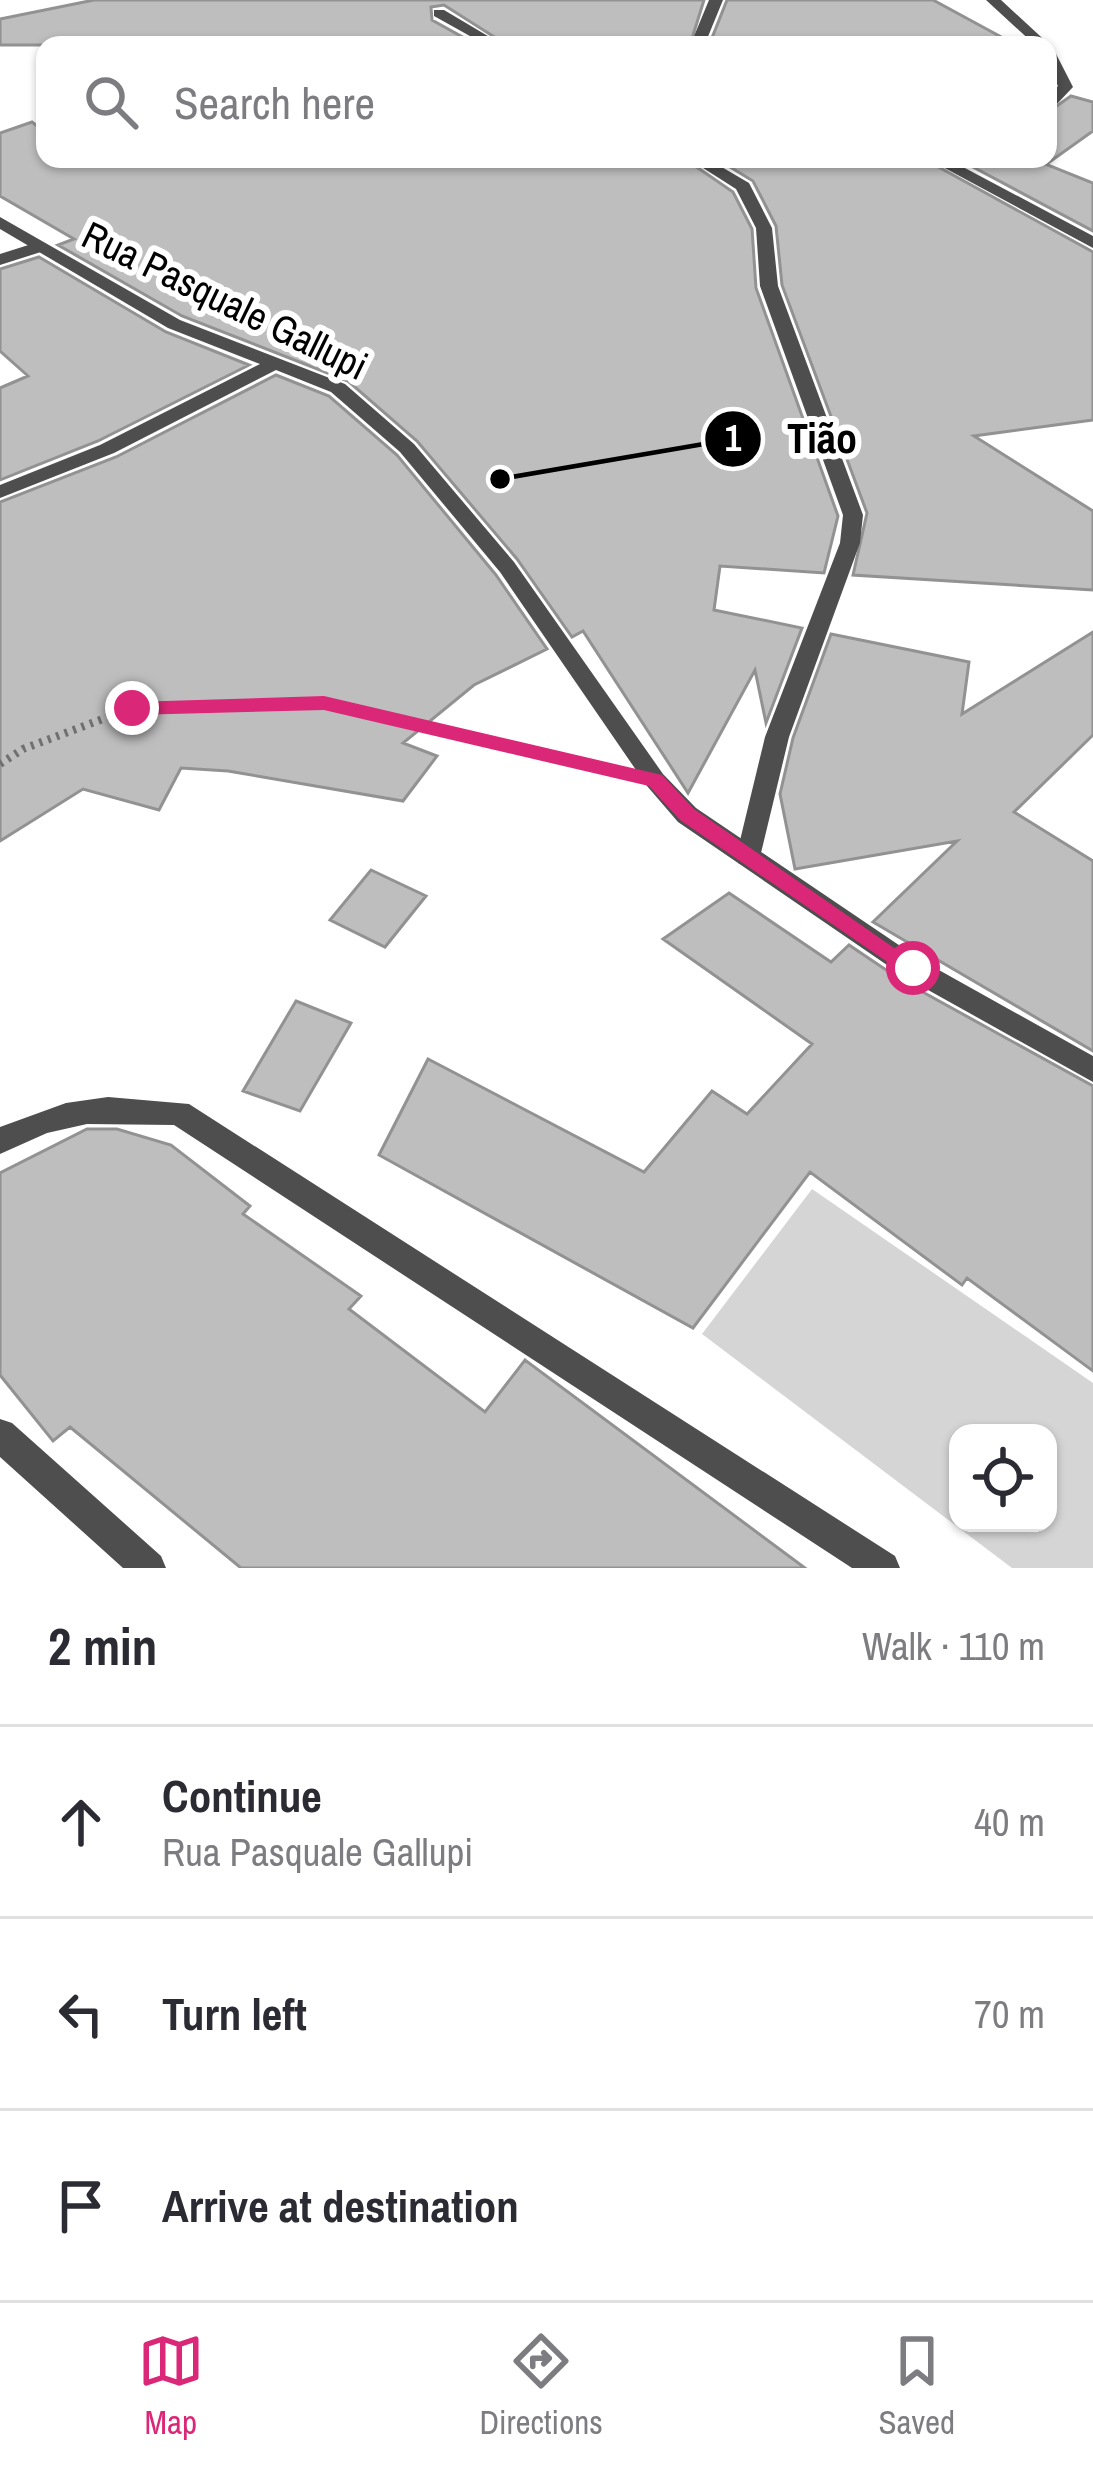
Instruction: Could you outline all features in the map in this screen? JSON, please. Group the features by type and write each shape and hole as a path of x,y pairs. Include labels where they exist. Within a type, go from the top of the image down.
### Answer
{"street":[{"path":"705,36 716,0"},
{"path":"993,0 1033,36"},
{"path":"439,13 480,36"},
{"path":"1057,69 1066,87 1057,96"},
{"path":"712,168 743,186 764,228 769,286 853,514 850,543 777,737 748,857"},
{"path":"953,168 1093,243"},
{"name":"Rua Pasquale Gallupi","path":"0,222 174,324 338,388 407,448 567,647 655,780 687,815 913,968 1093,1070"},
{"path":"0,260 38,247"},
{"path":"0,492 107,449 276,363"},
{"path":"0,1141 44,1118 84,1110 120,1106 179,1113 883,1568"},
{"path":"0,1436 148,1568"}],"path":[{"path":"0,764 23,749 132,708 324,703 655,780"}],"shaded area":[{"path":"812,1189 1093,1383 1093,1568 1012,1568 964,1532 1057,1532 1057,1424 949,1424 949,1520 702,1334"}],"building":[{"path":"94,0 704,0 693,36 493,36 444,5 431,7 432,20 461,36 36,36 36,45 0,45 0,19"},
{"path":"727,0 933,0 999,36 713,36"},
{"path":"1071,96 1093,102 1093,131 1057,157 1057,106"},
{"path":"32,122 36,125 36,168 698,168 733,192 752,229 756,288 838,516 824,573 720,566 714,610 802,628 766,723 755,670 688,793 583,631 572,637 517,559 417,441 348,381 182,316 58,245 74,239 0,196 0,133"},
{"path":"732,168 940,168 1093,252 1093,420 974,436 1093,511 1093,590 853,575 867,513 782,285 776,226 753,181"},
{"path":"975,168 1056,168 1093,183 1093,231"},
{"path":"39,257 166,332 249,365 98,441 0,480 0,388 28,376 0,351 0,269"},
{"path":"276,375 329,396 397,455 496,575 547,649 474,685 403,743 437,756 403,801 228,771 181,768 159,810 83,789 0,841 0,502 116,457"},
{"path":"1093,632 1093,735 1014,812 1093,861 1093,1051 873,922 957,841 795,869 780,794 793,738 831,634 969,662 962,714"},
{"path":"371,870 426,896 385,947 330,920"},
{"path":"729,893 831,962 849,945 901,980 1093,1086 1093,1371 967,1278 962,1285 810,1172 693,1328 379,1155 428,1059 644,1172 712,1091 747,1114 812,1044 663,939"},
{"path":"296,1001 351,1023 300,1111 243,1091"},
{"path":"87,1129 117,1129 171,1145 250,1206 243,1214 361,1296 349,1309 485,1412 525,1360 805,1568 241,1568 70,1427 53,1441 0,1375 0,1173"}],"place":[{"name":"Tião","path":"500,479"}],"route":[{"path":"132,708 324,703 655,780 687,815 913,968"}]}
